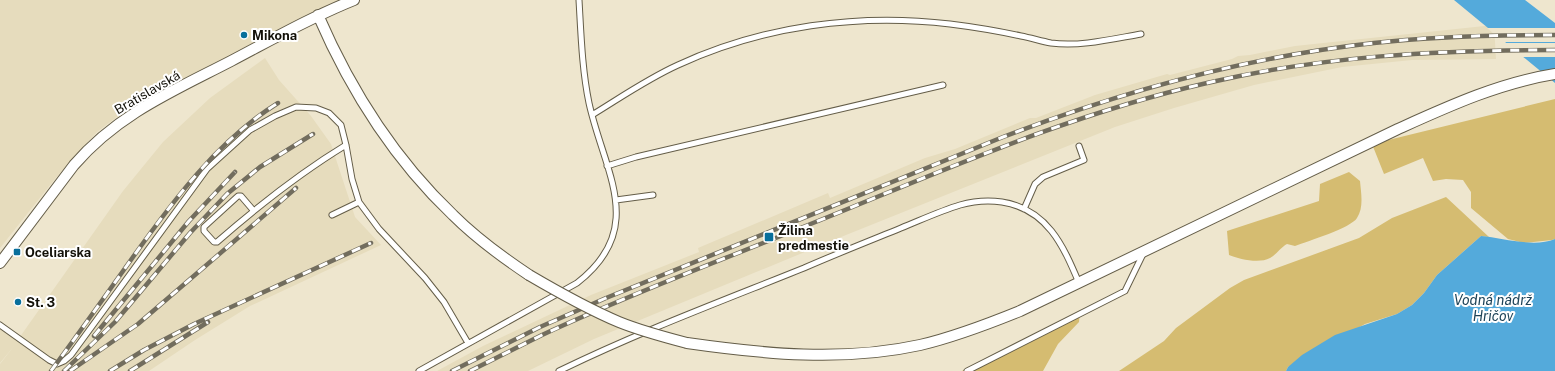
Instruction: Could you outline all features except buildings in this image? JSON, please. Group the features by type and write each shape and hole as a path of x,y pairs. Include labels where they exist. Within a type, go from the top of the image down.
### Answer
{"street":[{"name":"Bratislavská","path":"0,263 74,165 90,147 113,127 148,104 318,16 354,0"},
{"path":"318,16 355,90 377,124 411,170 453,216 477,237 529,275 566,297 620,323 655,335 687,344 740,351 808,355 834,355 919,345 985,325 1020,311 1458,102 1503,86 1555,74"}],"lane":[{"path":"419,371 577,283 591,272 604,257 612,241 616,226 616,200 592,115 585,84 578,0"},
{"path":"592,115 643,83 677,65 717,48 771,33 829,24 901,20 950,24 1000,32 1052,43 1095,42 1141,34"},
{"path":"607,166 636,157 943,85"},
{"path":"0,325 49,360 57,364 64,361 71,355 207,169 250,130 275,116 296,107 316,108 329,113 341,125 352,179 359,202 379,229 425,278 444,302 468,343"},
{"path":"253,210 241,196 238,196 204,227 204,231 214,242 217,242 253,210 346,145"},
{"path":"1024,209 1035,184 1043,177 1084,160 1079,146"},
{"path":"616,200 653,195"},
{"path":"559,371 640,334 947,210 976,201 1006,203 1024,209 1038,218 1056,235 1063,246 1079,282"},
{"path":"332,216 359,202"},
{"path":"967,371 1125,291 1144,252"}],"shaded area":[{"path":"0,0 339,0 126,110 97,132 81,149 0,248"},
{"path":"1494,25 1496,59 1412,60 1342,67 1254,85 1174,108 1115,127 846,235 594,339 528,371 437,371 483,346 591,295 699,252 698,248 828,193 830,198 925,158 955,149 1030,118 1036,118 1095,95 1167,74 1170,75 1232,59 1238,56 1295,46"},
{"path":"265,58 279,80 311,116 331,144 355,217 381,245 250,306 149,371 0,371 0,364 14,346 0,363 0,327 17,341 123,191 163,142 210,98"},
{"path":"1555,99 1555,239 1552,240 1524,243 1508,239 1471,208 1471,192 1463,180 1446,179 1433,181 1423,158 1384,174 1372,144"},
{"path":"1349,172 1360,181 1361,209 1357,218 1353,222 1319,238 1295,246 1287,244 1272,257 1265,260 1255,261 1229,255 1227,231 1319,201 1320,184"},
{"path":"1446,197 1489,237 1481,236 1437,275 1424,293 1412,305 1397,314 1365,324 1288,367 1286,371 1119,371 1164,341 1176,328 1230,288 1244,280 1359,238 1392,218"},
{"path":"1080,311 1079,322 1058,344 1043,371 962,371"}],"water":[{"path":"1454,0 1525,0 1555,23 1555,83"},
{"name":"Vodná nádrž Hričov","path":"1481,236 1528,243 1547,242 1555,239 1555,371 1286,371 1288,367 1302,355 1335,335 1397,314 1412,305 1424,293 1437,275"}],"pier":[{"path":"1487,28 1555,28 1555,42 1503,42"},
{"path":"1504,43 1555,43 1555,57 1521,57"}],"railway":[{"path":"452,371 540,327 606,298 1003,137 1048,120 1139,91 1232,67 1326,49 1442,37 1555,35"},
{"path":"470,371 542,335 642,291 958,164 1056,127 1156,96 1207,83 1293,66 1380,56 1424,53 1555,50"},
{"path":"51,371 148,236 181,193 216,153 256,118 278,103"},
{"path":"64,371 115,322 190,233 227,194 260,167 313,134"},
{"path":"94,336 189,221 235,172"},
{"path":"70,371 138,324 296,188"},
{"path":"110,371 144,350 194,324 371,243"},
{"path":"130,371 208,322"}],"place":[{"name":"Mikona","path":"244,35"},
{"name":"Žilina predmestie","path":"769,237"},
{"name":"Oceliarska","path":"17,252"},
{"name":"St. 3","path":"18,302"}]}
